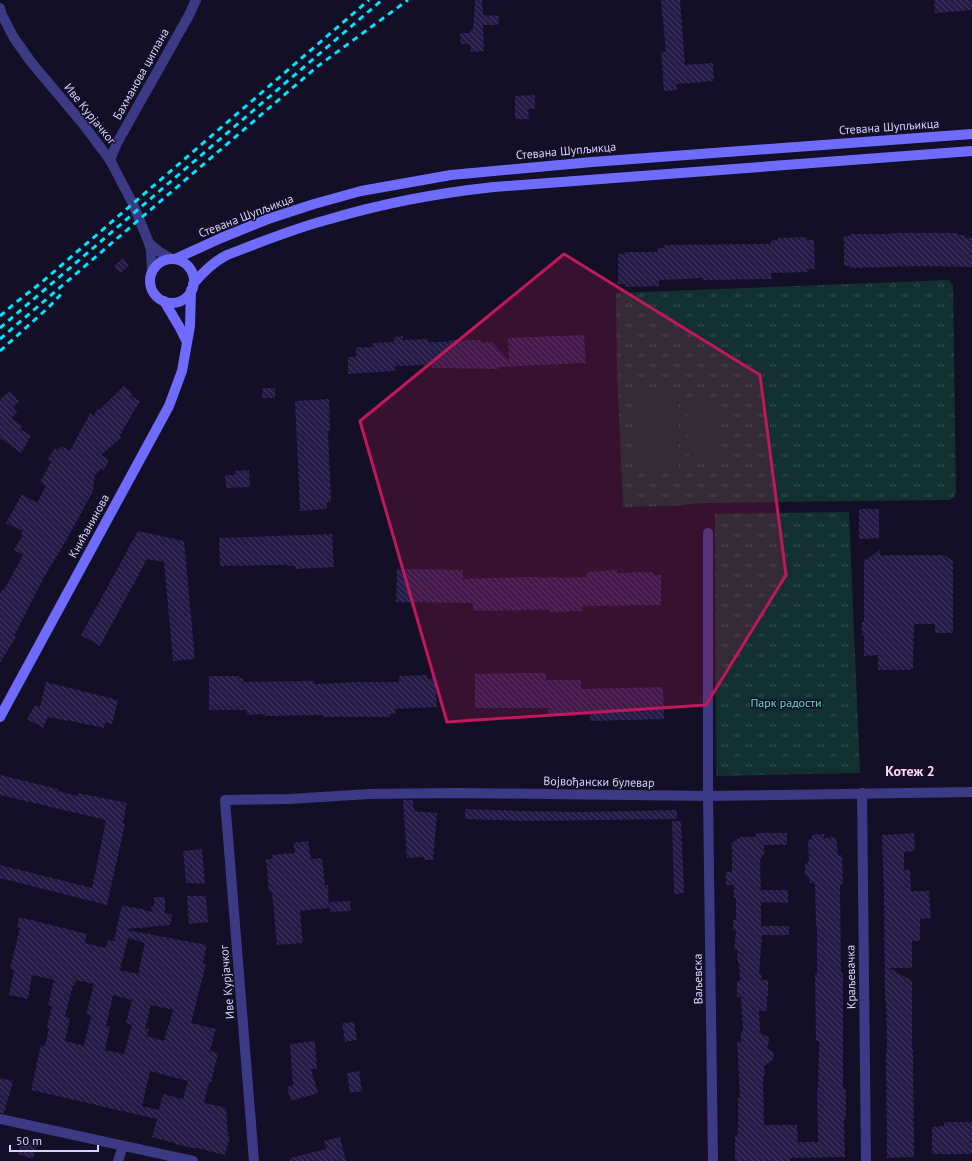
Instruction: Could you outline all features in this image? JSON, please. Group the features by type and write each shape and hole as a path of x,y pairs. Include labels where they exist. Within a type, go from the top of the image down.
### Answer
{"main road":[{"name":"Стевана Шупљикца","path":"174,259 268,219 314,204 361,191 451,175 592,162 972,134"},
{"path":"192,287 192,273 181,261 174,259 160,262 152,271 150,282 151,288 157,297 164,301 176,302 188,295 192,287 209,266 219,258 294,230 329,219 366,209 452,192 494,187 972,151"},
{"name":"Книћанинова","path":"0,717 169,406 182,371 190,326 192,287"},
{"path":"164,301 187,342"}],"street":[{"name":"Бахманова циглана","path":"110,160 117,143 188,17 196,0"},
{"name":"Иве Курјачког","path":"0,8 14,38 30,62 83,124 110,160 133,204 149,243 152,271"},
{"path":"149,243 161,253 174,259"},
{"name":"Ваљевска","path":"708,533 708,796 713,1161"},
{"name":"Војвођански булевар","path":"225,800 289,799 369,794 457,793 708,796 972,792"},
{"name":"Краљевачка","path":"862,793 866,1161"},
{"name":"Иве Курјачког","path":"225,800 254,1161"},
{"path":"0,1118 193,1161"},
{"path":"118,1161 123,1146"}],"highlighted area":[{"path":"564,254 760,375 786,575 706,705 447,722 360,421"}],"green space":[{"path":"949,280 953,286 956,492 955,496 950,500 702,503 673,506 623,507 617,370 617,293"},
{"path":"637,393 678,393 678,470 637,471"},
{"path":"688,404 720,404 721,457 689,457"},
{"name":"Парк радости","path":"849,512 860,773 716,776 715,514"}],"building":[{"path":"475,0 482,0 483,15 499,16 498,25 483,25 484,51 471,52 470,44 461,44 460,33 470,33 470,30 473,30"},
{"path":"661,0 680,0 685,65 713,63 714,81 676,84 677,90 664,91 661,52 666,52"},
{"path":"934,0 972,0 972,10 935,13"},
{"path":"535,95 535,109 528,109 529,119 515,119 515,96"},
{"path":"958,233 958,235 965,235 965,238 972,238 972,267 921,266 850,268 850,266 844,266 844,236 851,236 850,234"},
{"path":"807,237 807,240 814,240 815,269 807,269 808,272 771,273 772,279 703,280 703,278 659,280 659,286 625,287 625,284 618,284 618,254 625,254 625,252 658,252 658,248 664,248 664,245 771,244 771,241 778,240 778,238"},
{"path":"123,258 129,266 120,273 114,266"},
{"path":"584,335 586,363 499,367 499,369 432,368 432,365 395,366 395,371 348,374 348,357 356,357 356,347 373,347 373,343 394,342 394,337 403,336 403,340 428,339 428,342 449,342 449,340 481,340 481,342 492,342 509,361 508,338"},
{"path":"124,386 132,393 131,396 140,401 120,435 121,438 101,455 109,460 104,470 102,468 95,475 93,491 44,577 14,636 16,637 0,663 0,594 3,589 4,590 23,555 14,550 23,535 21,534 23,531 6,523 22,494 37,503 46,486 40,482 51,462 47,460 55,448 58,450 61,446 70,451 90,413 94,416 97,409 99,410"},
{"path":"263,388 275,388 275,398 262,398"},
{"path":"10,391 19,402 13,407 17,413 11,418 22,426 20,429 31,436 21,453 0,438 0,399"},
{"path":"329,399 330,431 328,431 331,502 327,502 327,509 300,511 295,401"},
{"path":"249,470 250,487 226,488 225,475 235,475 235,471"},
{"path":"859,509 879,509 879,538 859,539"},
{"path":"138,531 184,541 195,659 173,661 164,562 147,559 100,646 81,635"},
{"path":"332,534 334,567 296,569 295,566 289,565 220,566 219,538"},
{"path":"880,550 880,555 944,555 953,561 953,633 935,633 935,624 914,624 913,669 910,670 878,670 878,655 864,656 864,635 862,635 862,622 864,622 864,560"},
{"path":"397,569 463,570 463,579 587,577 587,572 617,570 617,573 653,572 653,575 661,575 661,605 583,606 583,611 550,612 550,610 473,611 473,603 396,602"},
{"path":"546,673 546,680 581,680 581,689 663,687 664,719 590,721 590,713 548,714 548,708 475,708 475,674"},
{"path":"427,675 427,679 435,678 437,707 395,709 395,714 390,714 390,717 323,717 323,715 265,716 265,714 247,715 246,710 209,710 209,676 239,676 239,678 243,678 243,682 315,681 315,684 399,682 399,676"},
{"path":"46,682 118,700 112,724 105,722 104,728 48,717 43,728 27,719 35,705 40,707"},
{"path":"0,775 58,789 58,791 78,796 78,793 127,803 123,823 125,824 107,905 0,878 0,865 92,888 106,820 0,795"},
{"path":"403,800 413,800 414,811 437,813 433,860 424,860 424,857 407,858"},
{"path":"465,809 583,812 677,810 677,819 523,821 465,819"},
{"path":"672,821 681,821 684,893 674,894"},
{"path":"756,833 787,833 787,845 764,845 764,854 760,861 761,890 788,890 788,903 761,902 761,926 789,926 789,935 762,935 759,974 761,974 762,980 768,980 768,996 767,1011 759,1011 760,1032 769,1038 767,1048 774,1054 773,1060 764,1066 764,1125 797,1125 798,1142 818,1142 817,1089 819,1041 816,1041 815,974 817,974 817,925 815,885 814,883 810,883 809,878 805,874 805,865 809,861 808,840 812,839 812,835 824,834 824,838 836,837 838,855 842,855 843,884 840,885 841,973 843,973 843,1089 846,1089 846,1119 844,1119 845,1157 790,1158 790,1161 735,1161 735,1135 738,1135 738,1098 740,1098 737,1042 741,1042 741,1032 743,1032 741,997 737,997 737,981 740,981 739,964 737,960 738,950 734,950 736,931 733,931 733,920 736,920 736,898 734,898 734,885 726,885 726,872 732,872 731,843 741,837 756,837"},
{"path":"914,833 915,851 904,852 904,870 910,870 911,891 929,891 931,918 920,919 920,941 912,941 912,968 889,968 912,981 914,1157 887,1158 887,1050 882,835"},
{"path":"308,841 311,859 322,858 325,885 328,885 329,908 300,911 303,943 277,945 272,892 269,892 266,859 272,859 272,855 295,853 293,843"},
{"path":"202,849 205,884 186,883 183,851"},
{"path":"187,896 206,896 208,922 189,924"},
{"path":"154,897 165,897 165,913 172,915 170,925 127,930 207,945 203,963 206,964 191,1023 216,1029 210,1051 218,1053 211,1083 209,1082 204,1103 226,1108 228,1136 230,1136 225,1155 175,1144 152,1137 157,1119 31,1090 41,1045 45,1046 49,1028 47,1027 52,1006 48,1005 54,980 32,975 28,999 9,995 14,970 10,969 20,928 17,928 19,917 87,934 85,943 106,948 108,940 114,941 122,905 152,912 151,906 154,906","holes":["128,938 145,943 138,974 120,970","76,980 94,984 86,1014 91,1015 84,1046 65,1041 70,1018 65,1016 73,985 75,985","113,995 132,1000 126,1023 132,1025 124,1054 105,1050 110,1027 106,1026","151,1005 173,1010 164,1041 147,1036 149,1029 145,1029","150,1071 188,1081 183,1099 163,1094 159,1110 142,1106"]},
{"path":"350,901 351,911 330,912 329,902"},
{"path":"354,1022 357,1040 345,1042 342,1023"},
{"path":"315,1041 317,1069 311,1069 318,1093 291,1101 287,1087 293,1085 290,1044"},
{"path":"359,1071 362,1091 350,1093 347,1073"},
{"path":"0,1078 13,1081 4,1113 0,1113"},
{"path":"944,1122 972,1122 972,1154 932,1154 932,1127 944,1126"},
{"path":"340,1137 346,1161 290,1161 290,1158 326,1149 324,1141"},
{"path":"21,1141 37,1145 33,1159 18,1154"}],"railway":[{"path":"0,316 42,282 369,0"},
{"path":"0,328 382,0"},
{"path":"0,339 318,66 408,0"},
{"path":"0,351 49,307 64,291"}],"district":[{"name":"Котеж 2","path":"910,771"}]}
